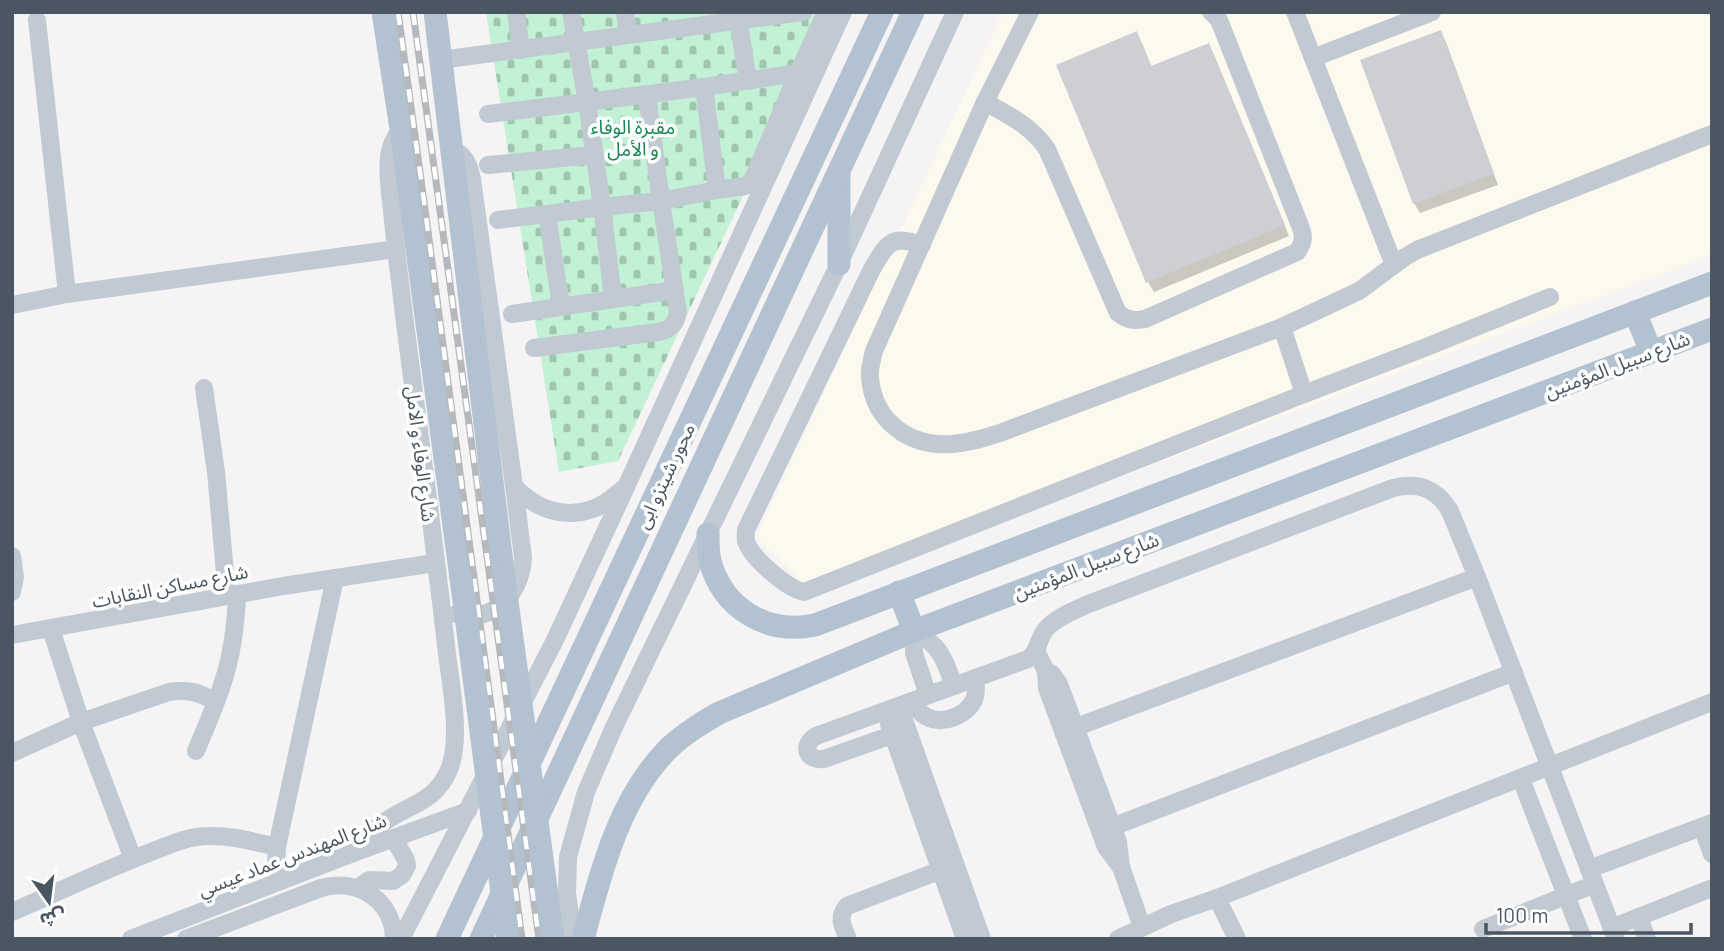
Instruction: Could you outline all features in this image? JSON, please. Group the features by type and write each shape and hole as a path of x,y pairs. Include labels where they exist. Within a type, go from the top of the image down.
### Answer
{"main road":[{"name":"شارع الوفاء و الامل","path":"383,12 401,129"},
{"path":"435,12 503,572 553,939"},
{"name":"محور شينزو ابى","path":"447,939 882,12"},
{"name":"محور شينزو ابى","path":"481,939 913,12"},
{"path":"401,129 508,939"},
{"path":"839,167 839,264"},
{"path":"708,534 710,559 721,586 739,608 768,625 791,629 815,625 1712,283"},
{"path":"1635,312 1651,352"},
{"name":"شارع سبيل المؤمنين","path":"583,939 613,840 651,768 694,728 719,713 914,631 1712,329"},
{"path":"899,592 914,631"}],"street":[{"path":"516,12 521,50"},
{"path":"571,12 587,102 613,299"},
{"path":"625,12 628,35"},
{"path":"440,60 628,35 680,20 803,12"},
{"path":"498,220 661,201 745,186 752,181 826,12"},
{"path":"401,939 555,640 843,12"},
{"path":"573,939 567,893 568,856 586,792 614,727 839,264 955,12"},
{"path":"1030,12 985,102 874,351 869,375 873,397 881,413 893,427 909,437 929,443 972,442 1282,327 1359,291 1418,250 1712,134"},
{"path":"985,102 1026,125 1038,136 1047,149 1118,313 1126,319 1145,319 1297,252 1302,244 1303,233 1219,20 1211,12"},
{"path":"1295,12 1394,265"},
{"path":"1313,58 1432,12"},
{"path":"738,16 748,81"},
{"path":"37,20 67,294"},
{"path":"488,114 798,73"},
{"path":"705,87 717,191"},
{"path":"534,348 666,331 677,319 647,95"},
{"name":"شارع الوفاء و الامل","path":"353,853 383,822 422,802 437,790 448,772 454,752 455,732 441,604 389,179 391,146 401,129"},
{"path":"441,604 458,615 483,614 494,609 513,593 519,582 523,558 472,179 466,159 451,148"},
{"path":"488,165 594,155"},
{"path":"547,214 561,306"},
{"path":"922,244 900,239 887,245 881,254 746,530 745,540 749,548 770,572 797,591 804,592 1550,297"},
{"path":"12,305 67,294 396,248"},
{"path":"512,314 675,290"},
{"path":"1282,327 1304,394"},
{"path":"196,751 222,685 234,632 232,595 204,388"},
{"path":"892,735 824,759 813,758 807,749 811,739 816,736 1028,659 1036,651 1047,627 1086,606 1393,488 1415,485 1436,494 1450,511 1478,577 1614,933 1639,917 1712,888"},
{"path":"514,486 532,503 563,513 594,508 626,488"},
{"path":"12,556 15,577 12,592"},
{"name":"شارع مساكن النقابات","path":"12,635 232,595 336,586 435,563"},
{"path":"1069,730 1478,577"},
{"path":"280,881 276,864 295,790 336,586"},
{"path":"51,629 81,722 133,859"},
{"path":"954,686 940,652 928,639 914,631 914,653 906,703 892,735 948,868 982,939"},
{"path":"1036,651 1046,671 1052,674 1059,684 1069,730 1106,847 1121,867"},
{"path":"1112,827 1514,672"},
{"path":"906,703 935,720 954,717 963,713 975,697 975,678"},
{"path":"12,753 81,722 169,692 193,691 215,702"},
{"path":"1118,939 1171,914 1712,702"},
{"path":"906,703 965,939"},
{"path":"1069,730 1112,827 1121,867 1142,927"},
{"path":"1521,779 1583,939"},
{"name":"شارع المهندس عماد عيسي","path":"131,939 468,811"},
{"path":"1483,929 1567,896 1592,877 1707,825 1712,854"},
{"path":"12,912 185,839 205,836 234,837 282,846"},
{"name":"شارع المهندس عماد عيسي","path":"186,939 321,888 339,885 358,888 369,880 393,881 402,875 407,866 394,839"},
{"path":"848,939 841,916 847,905 948,868"},
{"path":"358,888 374,897 387,911 394,929 394,939"},
{"path":"1217,898 1237,939"},
{"path":"1639,917 1647,939"},
{"path":"212,939 226,924"}],"shaded area":[{"path":"1003,12 1712,12 1712,255 814,592 756,537"}],"green space":[{"name":"مقبرة الوفاء و الأمل","path":"486,12 830,12 618,461 559,472"}],"building":[{"path":"1441,30 1494,174 1413,204 1360,60"},
{"path":"1137,31 1151,66 1209,43 1285,225 1146,283 1056,65"}],"railway":[{"path":"398,12 522,939"},
{"path":"413,12 539,939"}]}
